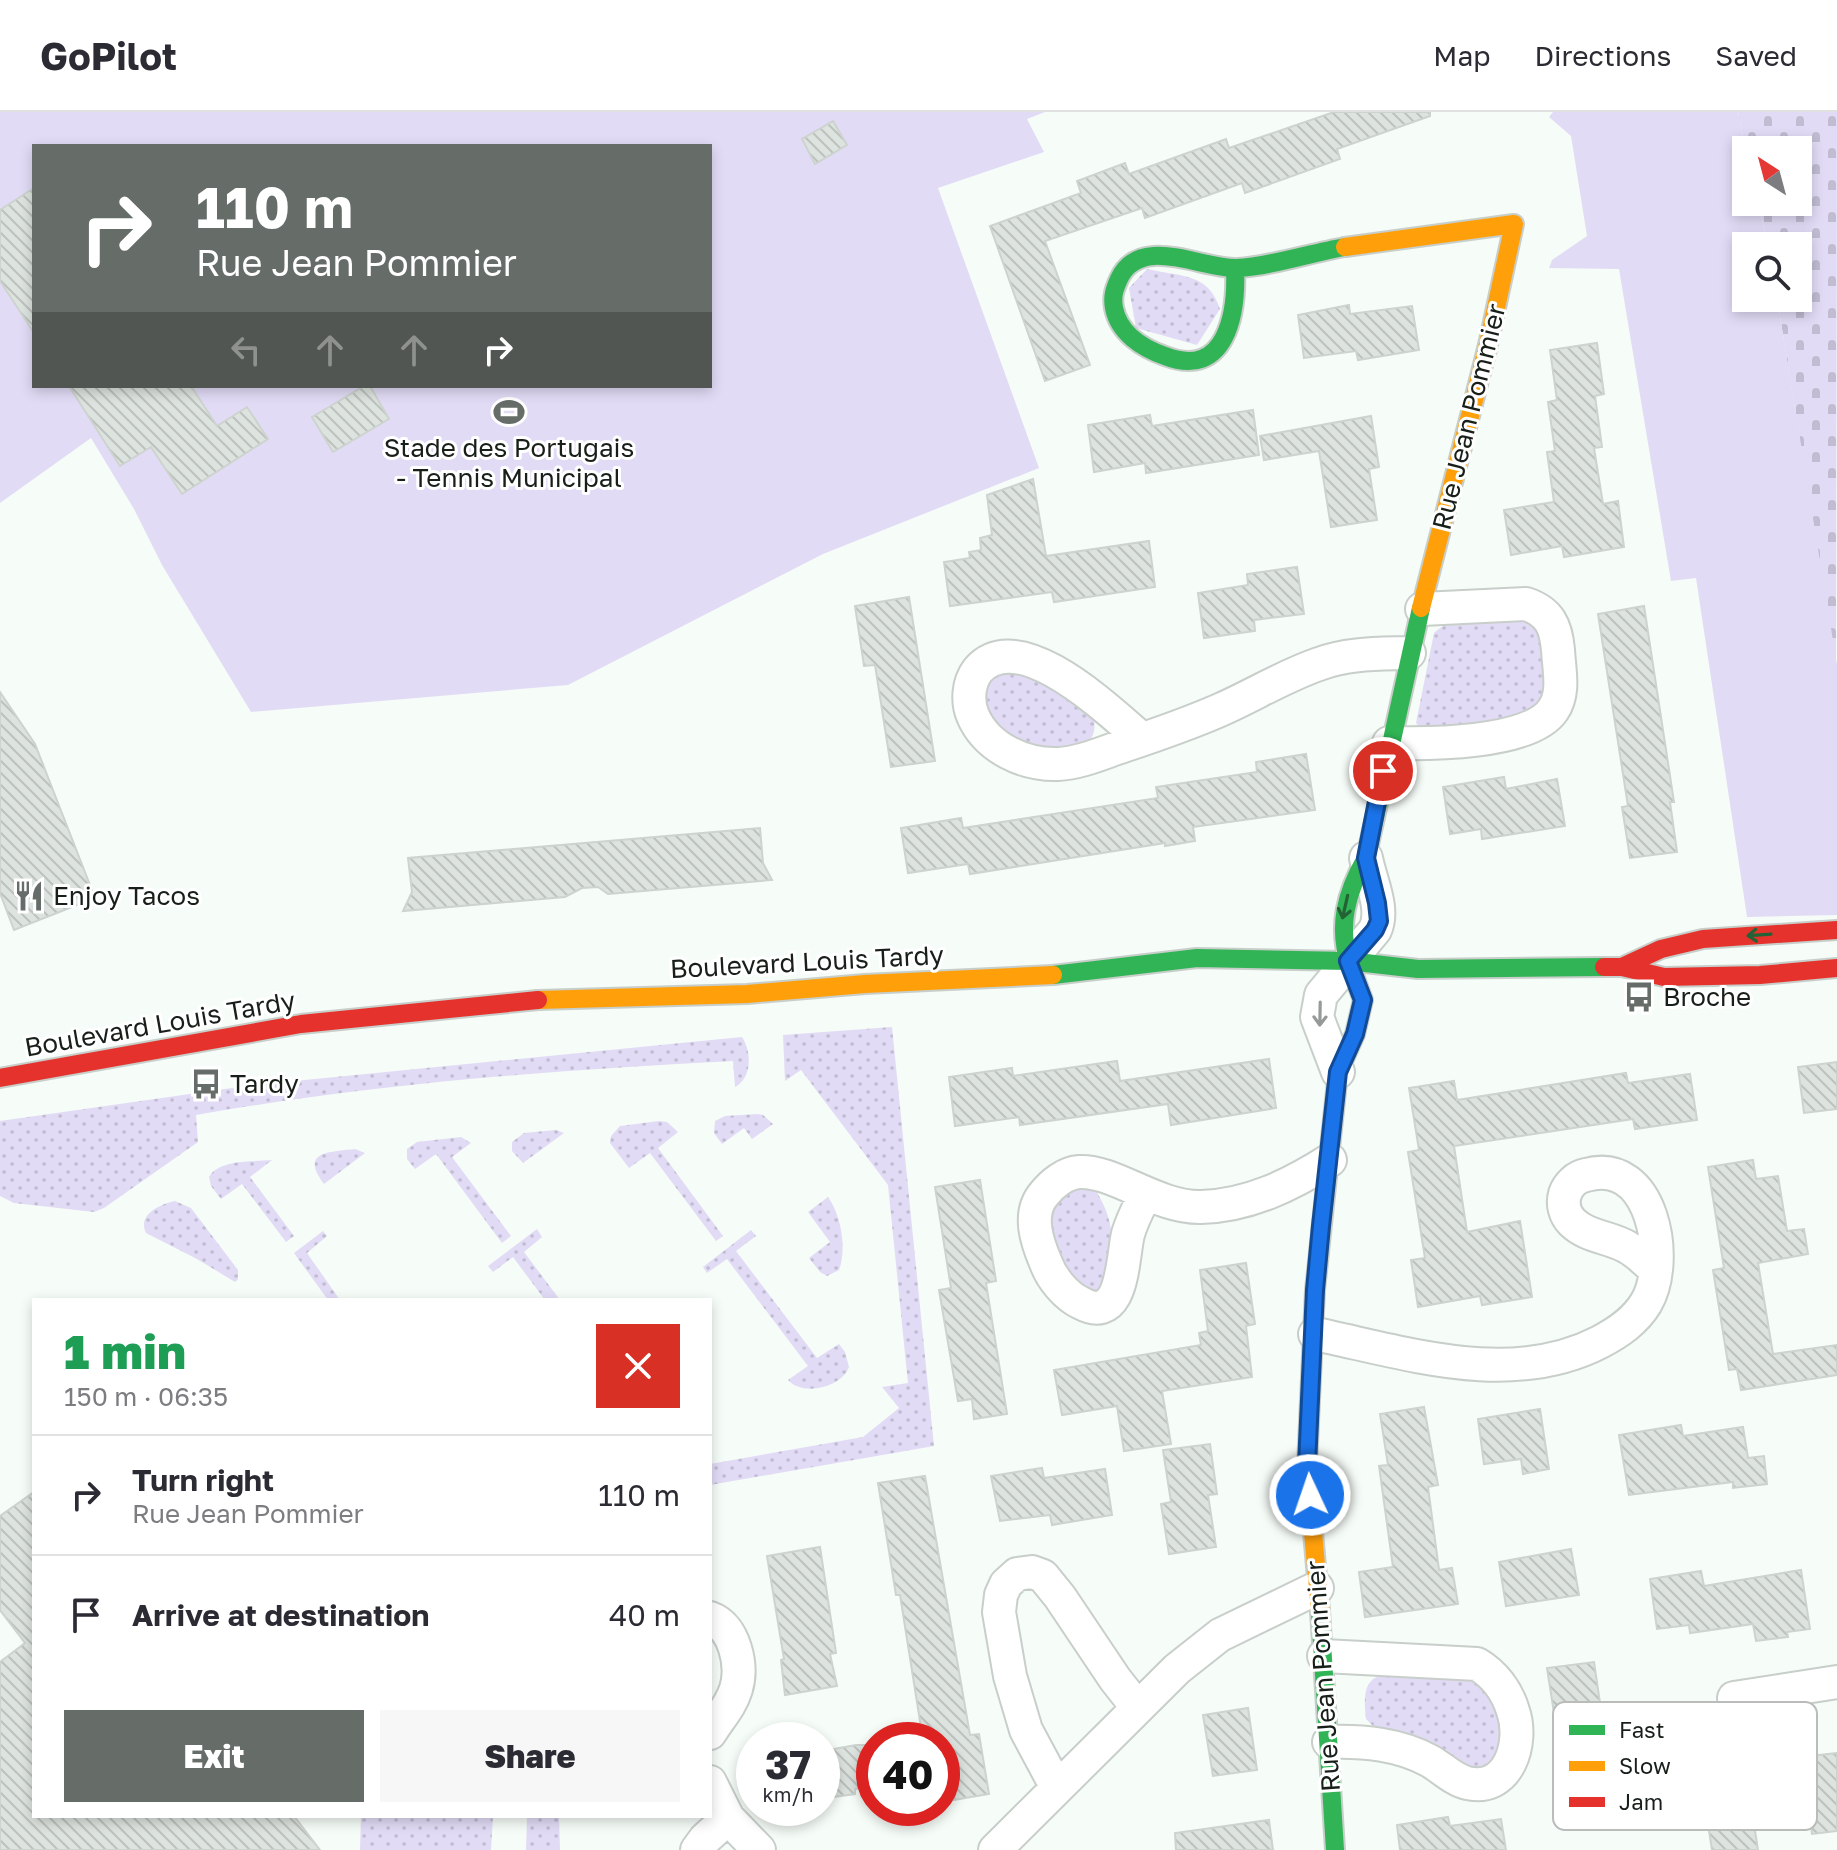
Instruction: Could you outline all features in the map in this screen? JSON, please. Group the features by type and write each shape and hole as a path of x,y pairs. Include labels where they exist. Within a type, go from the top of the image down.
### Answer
{"street":[{"name":"Rue Jean Pommier","path":"1235,268 1383,241 1514,224 1488,345 1409,653 1366,858 1379,921 1375,930 1321,995 1317,1017 1338,1072"},
{"path":"1154,256 1185,257 1235,268 1234,301 1227,336 1211,353 1196,360 1177,360 1142,348 1130,338 1116,316 1112,301 1113,286 1135,261 1154,256"},
{"path":"1389,743 1417,744 1483,738 1527,729 1542,723 1553,712 1558,701 1561,688 1556,631 1540,609 1526,604 1422,609"},
{"path":"1142,739 1087,692 1030,660 1003,656 987,661 974,676 968,695 972,714 982,732 996,746 1013,755 1058,764 1088,758 1142,739 1222,709 1283,677 1323,662 1352,655 1409,653"},
{"name":"Boulevard Louis Tardy","path":"1622,967 1661,949 1703,939 1837,930"},
{"name":"Boulevard Louis Tardy","path":"0,1078 301,1024 557,998 747,994 865,984 1040,976 1197,958 1348,961 1418,969 1622,967 1664,977 1760,975 1837,968"},
{"name":"Rue Jean Pommier","path":"1335,1850 1324,1656 1307,1465 1315,1290 1338,1072 1355,1034 1363,1000 1348,961"},
{"path":"1145,1195 1169,1203 1198,1207 1227,1205 1295,1182 1330,1160"},
{"path":"1315,1334 1483,1365 1523,1365 1546,1361 1592,1346 1619,1332 1640,1312 1653,1291 1655,1270"},
{"path":"1056,1786 1026,1730 1010,1676 999,1612 1006,1584 1017,1574 1032,1572 1043,1576 1137,1707"},
{"path":"995,1850 1177,1669 1220,1635 1317,1588"},
{"path":"712,1620 726,1630 734,1647 738,1668 737,1686 730,1704 712,1730"},
{"path":"1324,1656 1477,1664 1490,1671 1498,1682 1514,1712 1517,1736 1513,1758 1504,1775 1487,1782 1468,1784 1413,1752 1362,1741 1329,1742"},
{"path":"1734,1698 1837,1682"},
{"path":"712,1786 728,1818 759,1850"},
{"path":"697,1850 728,1818"}],"green space":[{"name":"Stade des Portugais - Tennis Municipal","path":"0,112 1045,112 1027,119 1044,152 938,188 1039,468 823,554 568,685 251,712 162,565 134,509 91,438 0,503"},
{"path":"1553,112 1738,112 1743,136 1732,136 1732,216 1761,216 1765,232 1732,232 1732,312 1779,312 1837,665 1837,915 1747,917 1696,578 1671,581 1619,269 1549,268 1552,260 1587,236 1571,136 1549,117"},
{"path":"1738,112 1837,112 1836,665 1779,312 1812,312 1812,232 1765,232 1761,216 1812,216 1812,136 1743,136"},
{"path":"1147,269 1192,278 1201,282 1215,297 1220,309 1197,345 1136,328 1129,288"},
{"path":"1519,610 1545,631 1547,698 1529,718 1422,730 1416,723 1434,633 1462,619"},
{"path":"1021,668 1092,712 1094,728 1091,739 1082,746 1070,749 1015,746 983,712 985,690 990,679 994,675"},
{"path":"892,1027 934,1446 712,1485 712,1464 863,1437 899,1408 882,1387 908,1383 888,1185 801,1070 785,1081 783,1035"},
{"path":"742,1037 748,1050 749,1064 745,1078 735,1087 733,1061 463,1080 262,1104 196,1115 198,1142 94,1212 14,1203 0,1196 0,1121 253,1085"},
{"path":"758,1114 773,1124 752,1139 744,1128 722,1144 714,1133 715,1121 725,1116"},
{"path":"667,1122 678,1132 658,1148 723,1236 716,1241 650,1153 629,1168 610,1143 611,1136 620,1126"},
{"path":"556,1130 564,1133 523,1163 512,1151 512,1142 524,1133"},
{"path":"461,1137 471,1143 452,1157 511,1236 502,1243 436,1154 415,1169 407,1159 407,1149 417,1142"},
{"path":"355,1149 365,1153 324,1184 317,1173 316,1159 328,1153"},
{"path":"272,1160 250,1177 294,1236 286,1242 242,1184 221,1199 211,1186 209,1177 228,1164"},
{"path":"1091,1183 1105,1207 1112,1239 1112,1278 1098,1291 1086,1291 1054,1259 1047,1205 1058,1192"},
{"path":"828,1197 839,1222 842,1252 839,1270 827,1276 809,1258 830,1242 808,1212"},
{"path":"175,1201 191,1208 238,1270 235,1282 146,1233 147,1216"},
{"path":"537,1229 542,1237 524,1252 558,1298 544,1298 513,1257 493,1272 488,1266"},
{"path":"751,1230 756,1236 736,1251 817,1358 839,1344 849,1367 839,1380 812,1389 788,1380 808,1366 727,1259 707,1273 703,1267"},
{"path":"323,1231 327,1236 307,1253 339,1298 327,1298 294,1253"},
{"path":"1420,1669 1481,1678 1504,1718 1504,1739 1496,1755 1483,1767 1466,1769 1374,1727 1366,1719 1369,1683 1383,1675"},
{"path":"361,1818 493,1818 491,1850 360,1850"},
{"path":"527,1818 559,1818 560,1850 526,1850"}],"building":[{"path":"1334,112 1430,112 1430,116 1337,149 1340,159 1245,193 1242,183 1145,218 1142,208 1045,241 1090,365 1045,381 990,226 1081,193 1077,181 1125,163 1129,174 1226,139 1229,148"},
{"path":"833,121 847,145 815,164 802,139"},
{"path":"32,189 32,330 0,281 0,210"},
{"path":"1349,305 1350,314 1412,306 1419,350 1358,360 1356,351 1304,358 1298,315"},
{"path":"1597,343 1604,394 1595,396 1602,447 1594,448 1603,504 1618,501 1624,547 1564,557 1562,546 1511,555 1504,510 1554,502 1547,452 1555,451 1548,402 1557,400 1550,350"},
{"path":"70,388 192,388 217,426 247,407 268,439 182,494 151,447 120,466"},
{"path":"361,388 371,388 389,419 333,452 312,417"},
{"path":"1253,410 1259,455 1146,473 1145,463 1094,472 1088,425 1150,415 1152,426"},
{"path":"1371,416 1379,467 1369,469 1377,520 1331,527 1319,451 1264,460 1260,436"},
{"path":"1033,479 1046,556 1149,541 1155,587 1054,602 1052,592 950,606 944,562 970,558 969,552 981,550 980,538 992,535 987,495"},
{"path":"1297,567 1304,614 1254,620 1255,631 1204,638 1198,593 1248,585 1247,574"},
{"path":"909,597 935,761 891,767 875,665 864,666 855,606"},
{"path":"1644,606 1674,802 1670,802 1677,852 1630,858 1622,807 1628,806 1598,614"},
{"path":"0,692 35,744 95,898 14,930 0,893"},
{"path":"1306,754 1315,810 1193,827 1195,841 1165,846 1165,843 970,874 968,864 908,873 901,828 961,818 963,828 1158,798 1156,787 1257,772 1256,762"},
{"path":"1504,777 1506,789 1557,779 1565,826 1482,839 1481,829 1450,834 1443,787"},
{"path":"760,828 763,863 772,880 608,894 598,887 582,888 565,897 403,911 412,892 408,858"},
{"path":"1269,1059 1276,1108 1171,1125 1168,1104 1020,1125 1019,1117 955,1126 949,1077 1012,1068 1013,1076 1117,1061 1120,1081"},
{"path":"1837,1062 1837,1109 1804,1113 1798,1067"},
{"path":"1626,1073 1628,1083 1690,1074 1697,1120 1635,1129 1633,1119 1454,1146 1467,1232 1520,1221 1532,1297 1482,1305 1480,1296 1418,1307 1411,1260 1425,1258 1408,1152 1419,1150 1409,1088 1454,1081 1457,1100"},
{"path":"1753,1160 1756,1179 1778,1176 1787,1231 1804,1229 1808,1254 1758,1263 1773,1354 1837,1345 1837,1375 1741,1390 1737,1369 1729,1370 1713,1270 1724,1268 1708,1167"},
{"path":"980,1180 996,1281 986,1283 1007,1414 974,1419 972,1399 958,1401 939,1290 951,1288 935,1187"},
{"path":"1246,1263 1255,1324 1246,1326 1252,1377 1162,1391 1171,1444 1124,1451 1117,1406 1062,1415 1054,1370 1201,1345 1199,1333 1208,1331 1200,1270"},
{"path":"1424,1407 1438,1485 1428,1487 1439,1570 1452,1568 1458,1604 1365,1617 1359,1572 1393,1567 1379,1466 1388,1465 1380,1414"},
{"path":"1540,1409 1549,1469 1523,1474 1521,1459 1484,1464 1478,1419"},
{"path":"1681,1425 1683,1436 1743,1427 1748,1458 1764,1456 1767,1484 1733,1488 1733,1482 1629,1495 1619,1435"},
{"path":"1210,1444 1217,1494 1208,1495 1216,1547 1169,1554 1161,1504 1171,1502 1163,1450"},
{"path":"1042,1468 1044,1478 1105,1469 1112,1515 1052,1525 1050,1515 1000,1521 991,1476"},
{"path":"925,1476 970,1735 979,1734 989,1794 960,1799 960,1722 920,1722 878,1483"},
{"path":"32,1493 32,1818 296,1818 320,1850 0,1850 0,1662 25,1643 0,1610 0,1516"},
{"path":"820,1547 836,1653 830,1654 837,1686 785,1695 781,1660 784,1659 767,1556"},
{"path":"1571,1549 1579,1595 1506,1606 1499,1562"},
{"path":"1801,1570 1810,1629 1787,1632 1788,1637 1756,1641 1753,1624 1690,1633 1689,1625 1657,1629 1650,1579 1701,1571 1704,1586"},
{"path":"1594,1662 1600,1702 1553,1702 1553,1707 1547,1668"},
{"path":"1248,1708 1257,1770 1213,1776 1203,1715"},
{"path":"856,1745 855,1794 840,1796 840,1748"},
{"path":"1837,1753 1837,1831 1812,1834 1811,1830 1817,1830 1817,1755"},
{"path":"1448,1817 1450,1826 1501,1819 1506,1850 1400,1850 1397,1825"},
{"path":"1269,1820 1273,1850 1176,1850 1175,1833"},
{"path":"1709,1830 1755,1830 1758,1850 1712,1850"}],"traffic: fast":[{"path":"1235,268 1230,322 1215,350 1202,359 1186,361 1148,349 1126,332 1117,317 1113,300 1117,283 1129,265 1142,258 1174,257 1237,268 1345,247"},
{"path":"1350,965 1344,937 1346,910 1353,884 1366,858 1421,608"},
{"path":"1053,975 1197,958 1348,961 1418,969 1604,967"},
{"path":"1320,1611 1335,1850"}],"traffic: slow":[{"path":"1345,247 1514,224 1488,345 1421,608"},
{"path":"1320,1611 1307,1465 1315,1290 1338,1072 1355,1034 1363,1000 1350,965"},
{"path":"538,1000 747,994 865,984 1053,975"}],"traffic: jam":[{"path":"1622,967 1661,949 1703,939 1837,930"},
{"path":"1604,967 1622,967 1664,977 1760,975 1837,968"},
{"path":"0,1078 301,1024 538,1000"}],"place":[{"name":"Stade des Portugais - Tennis Municipal","path":"509,412"},
{"name":"Enjoy Tacos","path":"29,896"},
{"name":"Broche","path":"1639,997"},
{"name":"Tardy","path":"206,1084"}],"route":[{"path":"1310,1495 1307,1465 1321,1226 1338,1072 1355,1034 1363,1000 1348,961 1379,921 1366,858 1383,771"}]}
